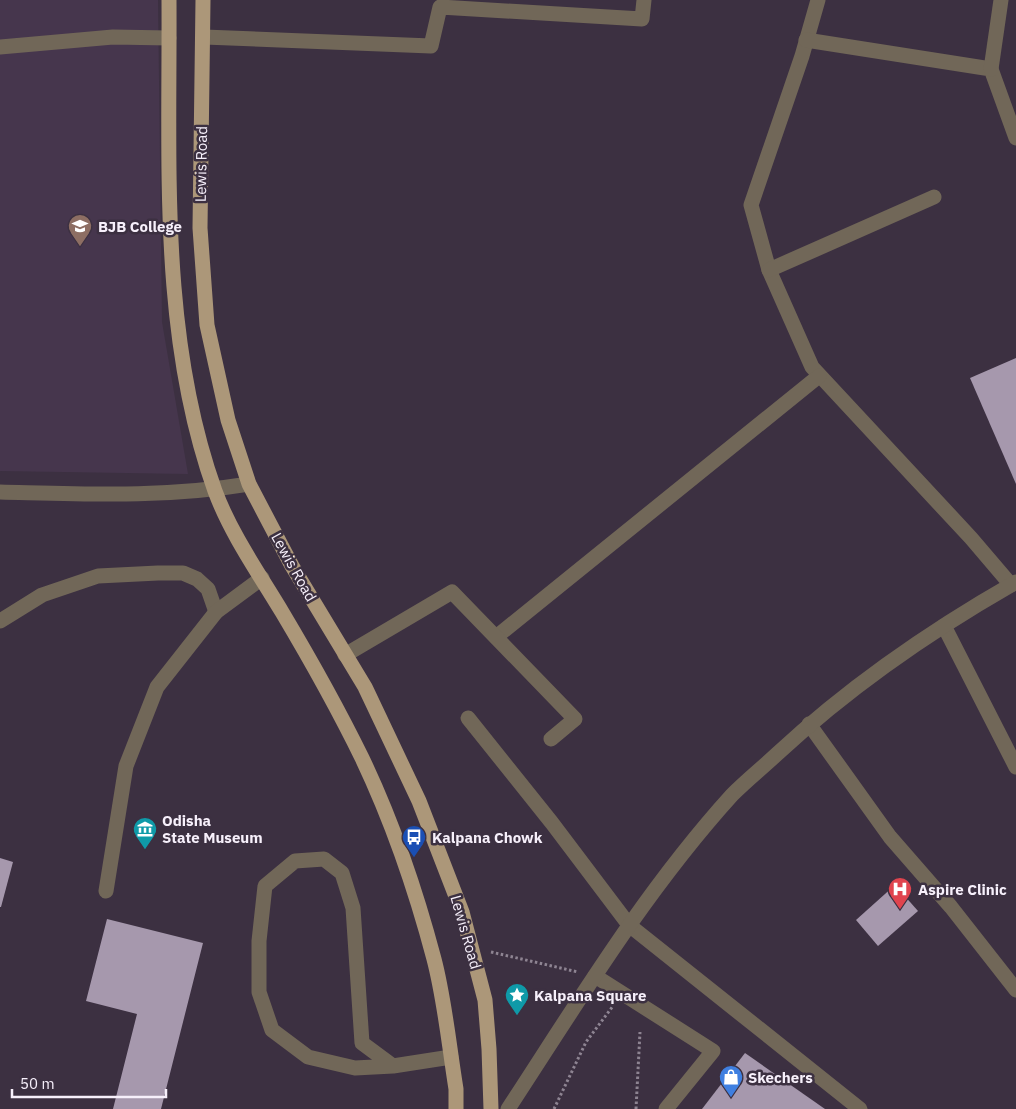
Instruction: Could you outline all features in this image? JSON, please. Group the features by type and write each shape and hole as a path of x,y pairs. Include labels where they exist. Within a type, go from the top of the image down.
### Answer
{"main road":[{"name":"Lewis Road","path":"169,0 170,234 176,310 191,402 215,490 238,539 292,628 362,759 398,846 434,961 456,1089 456,1109"},
{"name":"Lewis Road","path":"203,0 200,228 207,325 228,420 250,484 292,566 365,687 419,801 462,912 484,1000 490,1049 491,1109"}],"street":[{"path":"204,37 431,46 440,7 642,19 644,0"},
{"path":"508,1109 629,925 655,889 733,794 810,724 873,673 944,626 1013,584 812,367 769,270 750,205 818,0"},
{"path":"1001,0 991,69 1016,138"},
{"path":"0,47 113,37 169,38"},
{"path":"806,40 991,69"},
{"path":"769,270 934,196"},
{"path":"496,637 819,376"},
{"path":"0,492 140,495 215,490 250,484"},
{"path":"0,621 42,594 98,576 158,573 183,572 198,579 208,589 216,612"},
{"path":"106,891 126,766 157,687 216,612 262,578"},
{"path":"345,654 452,592 575,719 551,739"},
{"path":"944,626 1016,767"},
{"path":"468,718 552,823 629,925 860,1109"},
{"path":"810,724 890,837 951,907 1016,990"},
{"path":"393,1066 362,1043 353,908 342,873 324,859 295,861 265,886 259,941 259,992 272,1030 308,1057 355,1068 393,1066 450,1058"},
{"path":"595,976 713,1051 666,1109"}],"path":[{"path":"471,948 595,976"},
{"path":"554,1109 586,1042 623,993"},
{"path":"636,1109 640,1032"}],"shaded area":[{"name":"BJB College","path":"0,0 158,0 162,322 188,474 0,471"}],"building":[{"path":"1016,358 1016,484 970,378"},
{"path":"0,858 13,862 1,907 0,907"},
{"path":"895,885 918,911 878,946 856,920"},
{"path":"107,919 203,943 161,1109 113,1109 137,1014 86,1001"},
{"path":"745,1053 825,1109 702,1109"}],"place":[{"name":"BJB College","path":"80,247"},
{"name":"Odisha State Museum","path":"145,850"},
{"name":"Kalpana Chowk","path":"414,858"},
{"name":"Aspire Clinic","path":"900,910"},
{"name":"Kalpana Square","path":"517,1016"},
{"name":"Skechers","path":"731,1098"}]}
